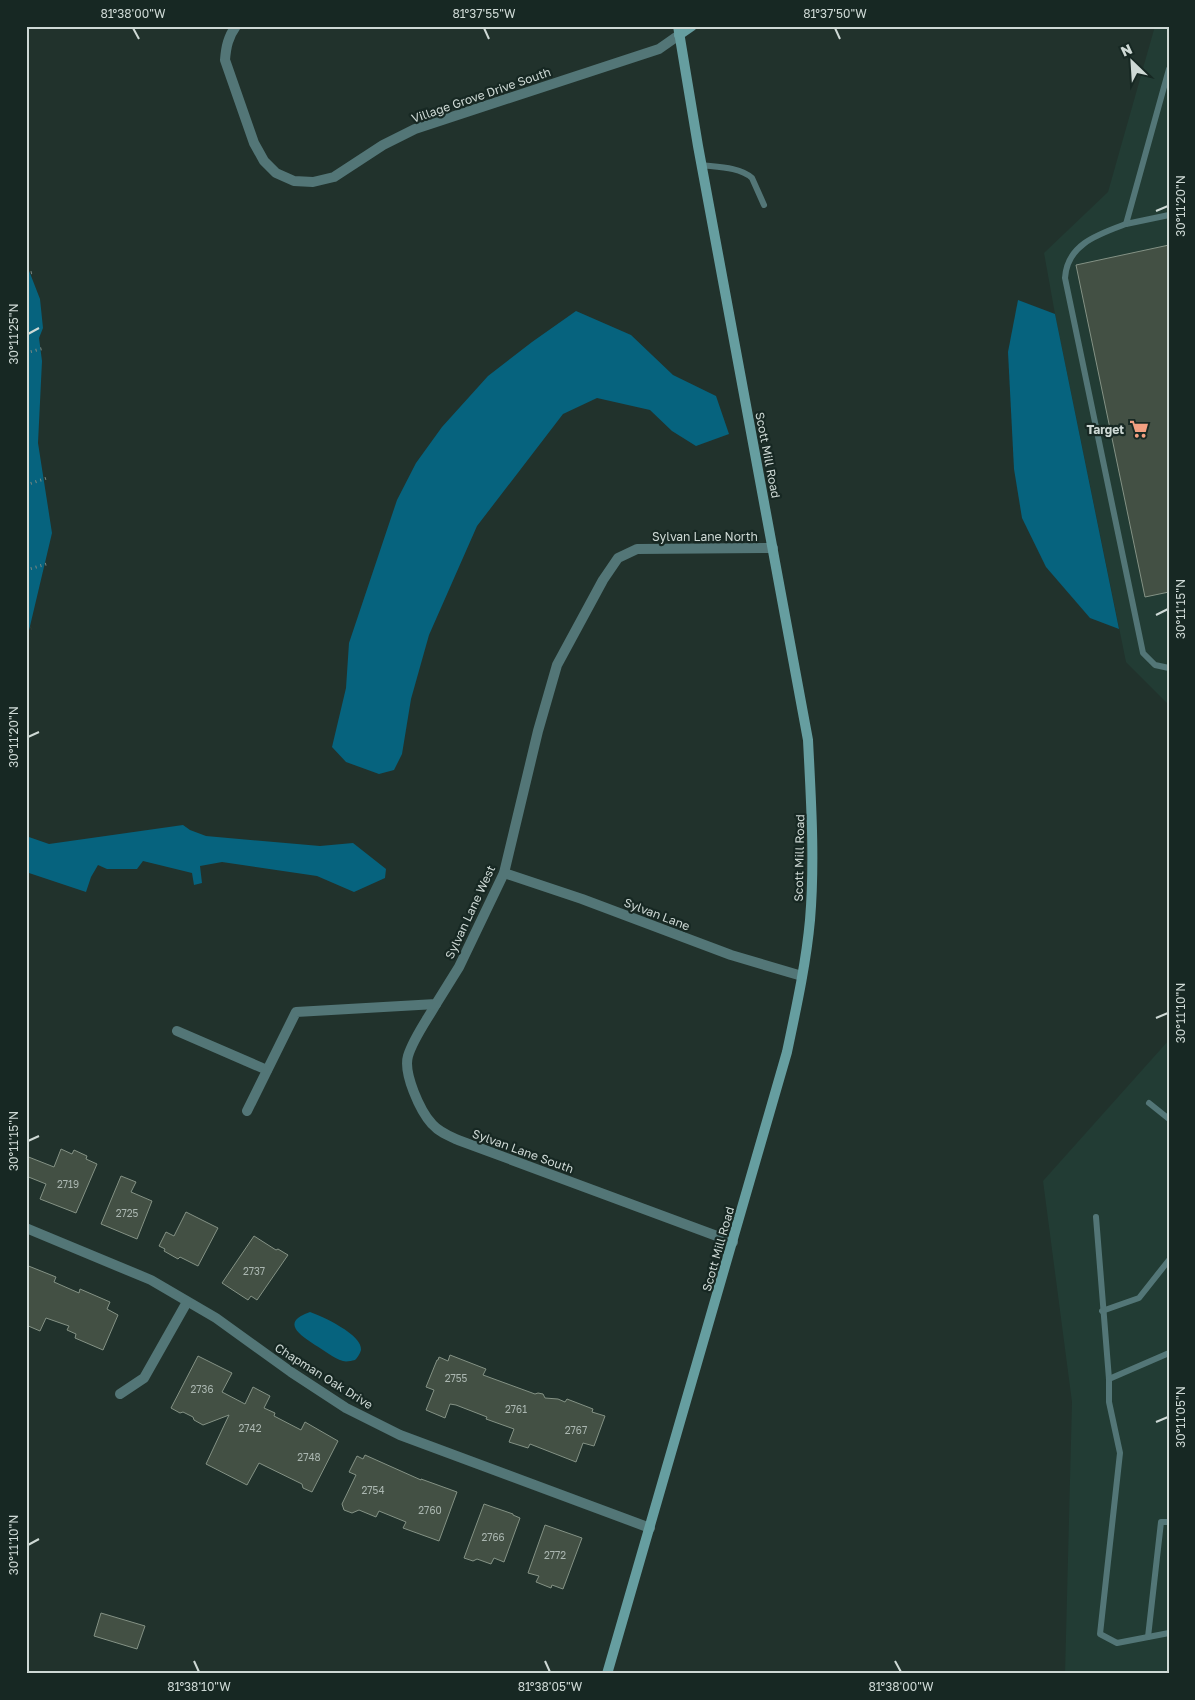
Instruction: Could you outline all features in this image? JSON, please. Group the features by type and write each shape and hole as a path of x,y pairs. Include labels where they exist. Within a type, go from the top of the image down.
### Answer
{"street":[{"name":"Village Grove Drive South","path":"236,26 231,33 226,47 225,60 254,144 264,161 276,173 294,181 314,182 334,177 383,145 415,129 659,49 678,31"},
{"path":"678,31 692,26"},
{"name":"Scott Mill Road","path":"607,1674 787,1052 802,976 810,921 813,858 808,740 701,165 678,31"},
{"name":"Sylvan Lane North","path":"637,549 773,548"},
{"name":"Sylvan Lane West","path":"436,1004 459,967 504,873 538,731 557,665 603,580 618,558 637,549"},
{"name":"Sylvan Lane","path":"504,873 582,899 731,956 802,976"},
{"path":"247,1111 296,1012 436,1004"},
{"name":"Sylvan Lane South","path":"436,1004 408,1057 408,1074 422,1110 431,1124 458,1140 733,1242"},
{"path":"177,1031 267,1070"},
{"name":"Chapman Oak Drive","path":"26,1228 150,1280 216,1318 291,1372 346,1408 400,1435 650,1528"},
{"path":"120,1394 144,1378 187,1302"}],"lane":[{"path":"1126,224 1169,70"},
{"path":"701,165 739,170 748,175 752,178 764,205"},
{"path":"1169,215 1126,224 1092,238 1072,255 1065,278 1143,653 1154,665 1169,668"},
{"path":"1149,1103 1169,1119"},
{"path":"1096,1217 1102,1311 1109,1378 1109,1402 1120,1453 1100,1634 1117,1642 1169,1633"},
{"path":"1102,1311 1139,1298 1169,1260"},
{"path":"1109,1378 1169,1353"},
{"path":"1148,1637 1161,1522 1169,1522"}],"path":[{"path":"26,274 34,272"},
{"path":"26,353 44,348"},
{"path":"26,485 47,478"},
{"path":"26,570 50,563"},
{"path":"26,629 31,628"}],"shaded area":[{"path":"1155,26 1169,26 1169,705 1126,662 1044,253 1108,192"},
{"path":"1169,1040 1169,1674 1065,1674 1072,1402 1043,1181"}],"water":[{"path":"26,263 40,299 43,328 39,338 42,361 38,443 52,533 26,643"},
{"path":"1018,300 1055,314 1119,629 1090,618 1046,567 1022,518 1014,469 1008,352"},
{"path":"576,311 631,335 673,375 716,396 729,434 696,446 672,431 650,410 597,398 563,414 477,526 429,635 411,699 402,754 394,770 379,774 346,762 332,747 346,688 349,643 397,500 416,463 442,427 488,376"},
{"path":"183,825 206,836 320,846 353,843 386,869 385,878 354,892 317,876 222,862 200,866 202,883 194,885 192,873 143,861 137,869 107,869 98,865 91,877 86,892 26,872 26,836 49,844"},
{"path":"310,1312 341,1327 356,1338 361,1350 355,1360 344,1361 336,1358 299,1333 294,1324 296,1320"}],"building":[{"name":"Target","path":"1169,245 1169,592 1145,597 1076,265"},
{"path":"61,1149 72,1154 74,1150 87,1156 86,1159 97,1164 76,1213 40,1199 46,1184 26,1176 26,1156 54,1167"},
{"path":"121,1176 136,1182 131,1192 152,1201 137,1239 101,1224"},
{"path":"186,1212 218,1228 198,1266 180,1257 178,1259 159,1246 166,1232 174,1236"},
{"path":"254,1236 288,1255 257,1300 251,1296 248,1300 222,1283"},
{"path":"26,1265 56,1277 54,1282 79,1293 80,1289 110,1302 107,1309 118,1315 103,1350 75,1338 76,1334 67,1330 69,1326 46,1318 40,1331 26,1325"},
{"path":"450,1355 486,1369 483,1375 535,1394 543,1394 545,1398 558,1399 565,1402 567,1399 593,1409 592,1412 605,1416 594,1446 583,1443 576,1462 530,1444 528,1448 509,1442 514,1429 456,1405 450,1404 445,1418 426,1410 434,1390 426,1387 437,1360 439,1357 448,1361"},
{"path":"198,1356 232,1373 222,1392 245,1404 253,1387 270,1396 264,1408 275,1413 274,1416 301,1430 305,1422 338,1441 312,1492 303,1488 302,1484 259,1463 247,1485 206,1464 229,1415 203,1425 194,1420 193,1417 171,1408"},
{"path":"365,1455 421,1480 457,1492 439,1541 403,1528 406,1522 379,1511 376,1517 359,1510 352,1513 344,1510 342,1504 356,1475 349,1472 357,1456 363,1459"},
{"path":"484,1504 520,1518 504,1562 494,1558 491,1564 477,1559 473,1561 464,1558"},
{"path":"545,1525 582,1538 563,1589 552,1585 551,1588 536,1582 539,1576 528,1573"},
{"path":"101,1613 145,1626 137,1649 94,1636"}],"place":[{"name":"Target","path":"1139,429"}]}
